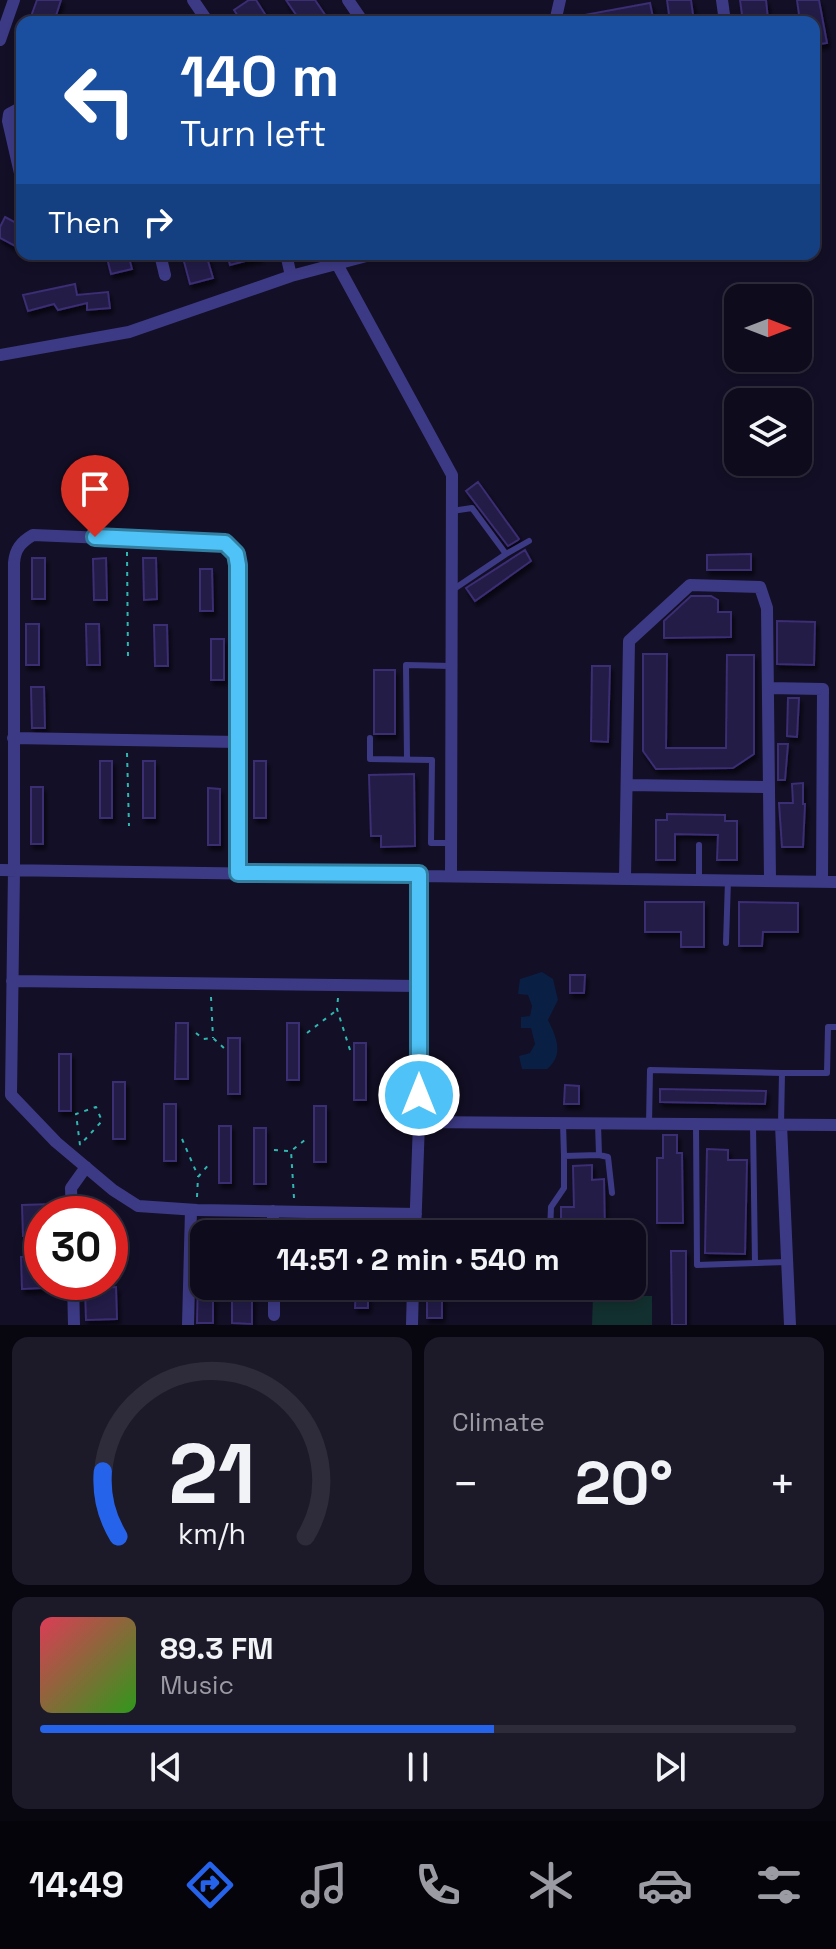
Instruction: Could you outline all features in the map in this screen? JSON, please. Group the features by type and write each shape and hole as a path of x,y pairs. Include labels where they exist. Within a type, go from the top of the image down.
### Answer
{"street":[{"path":"0,40 14,0"},
{"path":"16,110 9,114 8,121 16,156"},
{"path":"161,260 165,275"},
{"path":"287,260 291,276"},
{"path":"0,355 129,332 291,276 352,260"},
{"path":"337,264 452,475 451,875"},
{"path":"238,873 236,554 225,543 33,535 23,541 15,551 12,981 5,1083 15,1102 86,1167 138,1206 416,1214"},
{"path":"625,878 629,641 690,585 760,587 767,608 770,880"},
{"path":"768,688 823,689 822,882"},
{"path":"13,738 238,742"},
{"path":"627,785 769,787"},
{"path":"0,870 836,882"},
{"path":"416,1220 419,874"},
{"path":"12,981 419,986"},
{"path":"419,1122 836,1125"},
{"path":"781,1125 790,1325"},
{"path":"71,1196 71,1188 86,1167"},
{"path":"188,1325 194,1210"},
{"path":"273,1211 273,1220"},
{"path":"73,1300 74,1325"},
{"path":"274,1300 274,1315"},
{"path":"412,1325 413,1300"}],"lane":[{"path":"452,511 472,508 506,554"},
{"path":"451,591 529,541"},
{"path":"407,759 406,665 451,666"},
{"path":"370,738 370,759 432,760 431,843 451,843"},
{"path":"699,845 699,879"},
{"path":"726,943 728,880"},
{"path":"649,1124 650,1070 827,1073 828,1027 836,1027"},
{"path":"781,1125 782,1073"},
{"path":"550,1220 551,1207 564,1188 563,1123"},
{"path":"598,1124 599,1155"},
{"path":"696,1124 697,1265 787,1262"},
{"path":"753,1125 755,1263"},
{"path":"564,1156 608,1157 612,1193"}],"path":[{"path":"126,539 128,659"},
{"path":"127,740 129,826"},
{"path":"210,983 213,1038 224,1048"},
{"path":"340,985 337,1009 350,1050"},
{"path":"307,1033 337,1009"},
{"path":"196,1033 203,1039 213,1038"},
{"path":"96,1107 102,1121 80,1145 76,1114 96,1107"},
{"path":"182,1139 198,1177 194,1210"},
{"path":"274,1150 291,1151 306,1139"},
{"path":"291,1151 295,1212"},
{"path":"198,1177 211,1162"}],"green space":[{"path":"646,1296 652,1296 652,1325 592,1325 593,1300 646,1300"}],"water":[{"path":"542,972 553,979 558,1000 548,1020 556,1040 556,1058 547,1069 522,1069 519,1056 530,1053 535,1044 531,1028 521,1028 521,1017 530,1016 532,1006 528,995 518,994 520,979"}],"building":[{"path":"37,0 61,0 56,16 31,16"},
{"path":"249,0 256,0 266,16 238,16 234,10"},
{"path":"286,0 315,0 326,16 297,16"},
{"path":"667,0 691,0 693,16 669,16"},
{"path":"740,0 766,0 768,16 742,16"},
{"path":"797,0 819,0 827,43 820,44 820,16 799,16"},
{"path":"650,3 653,16 579,16"},
{"path":"5,217 16,223 16,246 0,238 0,227"},
{"path":"108,260 130,260 132,269 111,274"},
{"path":"184,260 208,260 213,278 190,284"},
{"path":"229,260 249,260 230,265"},
{"path":"75,284 77,295 108,292 110,308 87,310 87,303 58,310 54,304 28,311 23,295"},
{"path":"478,482 519,539 508,546 466,491"},
{"path":"525,550 531,561 475,601 466,588"},
{"path":"751,554 751,570 707,570 707,555"},
{"path":"32,558 45,558 45,599 32,599"},
{"path":"106,558 107,600 94,600 93,559"},
{"path":"143,558 156,558 157,599 144,600"},
{"path":"200,569 212,569 213,611 200,611"},
{"path":"691,596 711,596 718,600 718,612 731,612 731,637 664,638 664,621"},
{"path":"777,621 815,622 814,665 777,664"},
{"path":"26,624 39,624 39,665 26,665"},
{"path":"86,624 99,624 100,665 87,665"},
{"path":"154,625 167,625 168,666 155,666"},
{"path":"211,639 224,639 224,680 211,680"},
{"path":"643,654 667,654 666,748 726,748 727,655 754,655 754,754 733,768 656,769 643,751"},
{"path":"592,666 610,666 608,742 591,741"},
{"path":"374,670 395,670 395,734 374,734"},
{"path":"31,687 44,687 45,728 32,728"},
{"path":"788,698 799,698 797,737 787,736"},
{"path":"778,744 788,744 785,780 778,780"},
{"path":"100,761 112,761 112,818 100,818"},
{"path":"143,761 155,761 155,818 143,818"},
{"path":"254,761 266,761 266,818 254,818"},
{"path":"414,774 415,846 381,847 381,836 371,836 369,775"},
{"path":"803,783 803,847 782,847 779,803 793,803 792,784"},
{"path":"31,787 43,787 43,844 31,844"},
{"path":"208,788 220,789 220,845 208,845"},
{"path":"667,814 725,815 725,821 737,821 737,860 717,860 718,835 675,834 675,860 656,860 656,820 667,820"},
{"path":"645,902 704,902 704,947 681,947 681,932 645,932"},
{"path":"739,902 798,903 798,932 763,932 762,946 739,946"},
{"path":"570,975 585,975 584,993 570,993"},
{"path":"176,1023 188,1023 188,1079 175,1079"},
{"path":"287,1023 299,1023 299,1080 287,1080"},
{"path":"228,1038 240,1038 240,1094 228,1094"},
{"path":"354,1043 366,1043 366,1100 354,1100"},
{"path":"59,1054 71,1054 71,1111 59,1111"},
{"path":"113,1082 125,1082 125,1139 113,1139"},
{"path":"565,1085 579,1086 579,1104 564,1104"},
{"path":"660,1089 766,1091 765,1104 660,1102"},
{"path":"164,1104 176,1104 176,1161 164,1161"},
{"path":"314,1106 326,1106 326,1162 314,1162"},
{"path":"219,1126 231,1126 231,1183 219,1183"},
{"path":"254,1128 266,1128 266,1184 254,1184"},
{"path":"663,1135 677,1135 677,1153 682,1153 683,1223 657,1223 657,1158 663,1158"},
{"path":"707,1149 728,1150 728,1160 747,1160 745,1254 705,1253"},
{"path":"592,1165 592,1180 604,1179 605,1220 561,1220 561,1207 574,1207 573,1166"},
{"path":"24,1205 24,1236 23,1236"},
{"path":"671,1251 686,1251 686,1325 672,1325"},
{"path":"21,1257 24,1257 24,1289 22,1289"},
{"path":"85,1300 116,1300 117,1319 86,1320"},
{"path":"198,1300 213,1300 213,1323 197,1323"},
{"path":"232,1300 252,1300 252,1324 232,1323"},
{"path":"355,1300 368,1300 368,1308 355,1308"},
{"path":"427,1300 442,1300 442,1318 427,1318"}],"route":[{"path":"95,537 225,543 236,554 238,873 419,874 419,1095"}]}
